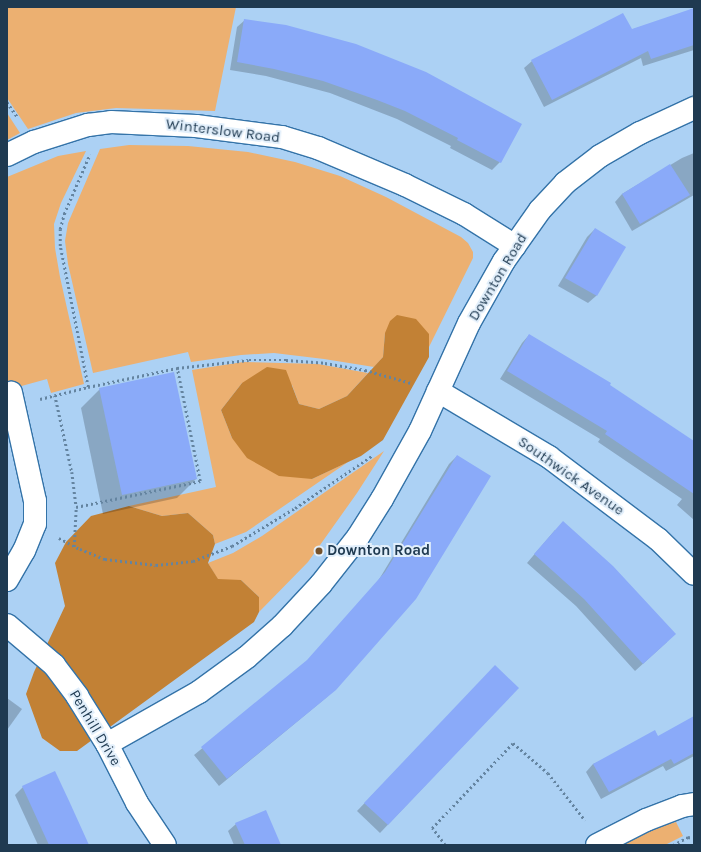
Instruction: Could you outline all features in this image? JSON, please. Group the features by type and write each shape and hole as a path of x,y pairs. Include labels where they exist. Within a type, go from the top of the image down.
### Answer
{"street":[{"name":"Downton Road","path":"107,744 199,692 247,657 282,626 321,584 358,537 382,498 420,430 469,323 504,261 540,210 565,184 600,156 640,133 694,108"},
{"name":"Winterslow Road","path":"7,155 40,140 88,125 111,122 196,126 282,137 318,148 405,185 464,214 515,246"},
{"name":"Southwick Avenue","path":"438,391 549,457 658,539 694,574"},
{"path":"7,580 24,551 35,524 35,501 14,438 12,399"},
{"name":"Penhill Drive","path":"7,625 54,665 78,696 107,744 128,788 165,845"},
{"path":"599,843 646,820 682,806 694,804"}],"path":[{"path":"88,387 60,246 60,229 70,198 90,156"},
{"path":"12,399 55,395 177,368 249,360 286,360 325,363 365,370 438,391"},
{"path":"76,507 200,481 177,368"},
{"path":"55,395 72,472 76,507 74,547"},
{"path":"35,524 74,547 104,559 156,565 194,561 232,546 295,508 375,454"},
{"path":"445,845 432,828 513,743 548,773 599,843"},
{"path":"673,845 688,837 694,838"}],"shaded area":[{"path":"7,7 236,7 215,111 116,108 76,113 28,129 7,98"},
{"path":"7,113 20,133 7,140"},
{"path":"129,145 188,146 248,152 295,162 340,176 386,197 461,237 468,243 473,252 473,258 429,347 429,334 385,333 383,357 374,367 274,353 241,355 191,362 188,352 93,373 68,264 65,241 68,223 100,149"},
{"path":"86,151 61,203 54,224 55,248 60,277 84,384 51,393 47,379 7,390 7,177 58,156"},
{"path":"397,315 416,319 429,334 429,357 383,440 361,456 312,479 279,476 247,458 232,438 221,410 242,383 267,367 286,370 299,404 319,409 347,396 383,357 385,333 390,321"},
{"path":"243,362 318,364 368,373 347,396 319,409 299,404 292,385 242,383 221,410 232,438 312,479 348,462 246,532 215,544 213,535 188,513 162,516 129,506 216,487 192,370"},
{"path":"384,451 357,493 308,562 259,612 259,597 241,580 218,580 208,563 233,553 262,536"},
{"path":"129,506 162,516 188,513 213,535 215,544 208,563 218,579 241,580 259,597 259,612 254,622 77,751 60,751 42,738 26,694 34,672 65,606 55,563 66,542 91,516"},
{"path":"676,822 683,836 665,845 621,845 661,826"}],"building":[{"path":"694,8 694,45 651,59 648,51 552,100 531,60 623,13 632,29"},
{"path":"244,19 286,25 356,44 426,72 522,124 501,163 457,140 458,138 405,111 377,100 323,81 237,62"},
{"path":"670,164 690,195 640,224 622,194"},
{"path":"595,228 626,247 597,296 565,278"},
{"path":"529,334 611,383 610,385 694,441 694,494 605,434 607,431 507,371"},
{"path":"174,372 197,479 122,495 99,388"},
{"path":"457,455 491,476 416,599 336,690 227,779 201,747 307,660 385,572"},
{"path":"563,521 613,566 676,634 643,664 584,599 534,554"},
{"path":"495,665 519,688 388,825 364,803"},
{"path":"694,716 694,753 674,764 671,759 609,792 593,764 655,730 658,736"},
{"path":"55,771 89,845 49,845 22,786"},
{"path":"266,810 281,845 245,845 235,823"}],"place":[{"name":"Downton Road","path":"319,551"}]}
